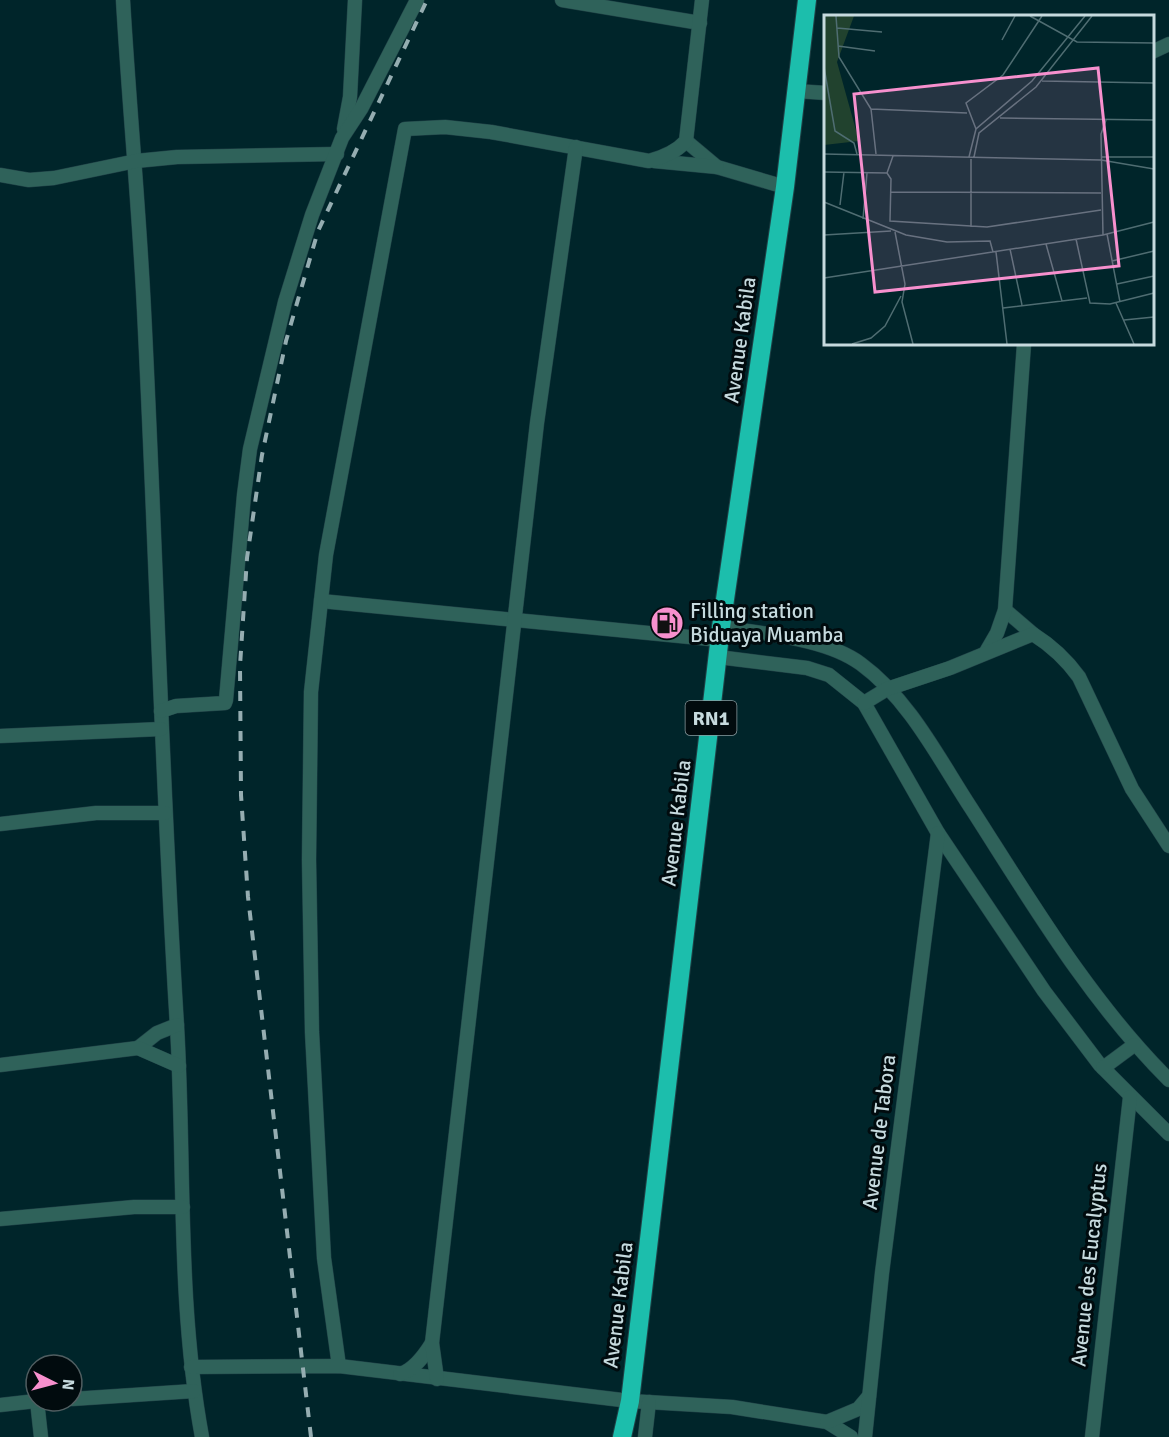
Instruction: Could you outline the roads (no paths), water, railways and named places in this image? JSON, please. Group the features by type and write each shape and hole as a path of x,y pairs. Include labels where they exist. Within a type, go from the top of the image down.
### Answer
{"highway":[{"name":"Avenue Kabila","path":"622,1437 630,1401 720,641 785,187 807,0"}],"street":[{"path":"123,0 136,160 191,1367 202,1437"},
{"path":"161,711 176,706 225,703 226,700 238,544 250,449 285,302 312,215 338,154 342,138 350,97 355,0"},
{"path":"342,138 361,109 417,0"},
{"path":"562,0 700,23"},
{"path":"649,161 672,153 686,141 702,0"},
{"path":"1154,51 1169,44"},
{"path":"796,91 824,93"},
{"path":"339,1366 324,1258 310,976 311,693 331,524 405,129 445,127 480,130 649,161 717,167 785,187"},
{"path":"686,141 717,167"},
{"path":"437,1378 432,1343 538,412 576,147"},
{"path":"0,175 29,180 54,178 136,160 177,157 338,154"},
{"path":"986,652 997,633 1005,610 1024,345"},
{"path":"321,601 720,641 809,642 861,663 887,689 928,739 1059,944 1109,1015 1134,1045 1169,1080"},
{"path":"1005,610 1067,660 1079,677 1132,789 1169,846"},
{"path":"864,703 887,689 919,680 1033,634"},
{"path":"720,641 830,675 864,703 938,833 1044,991 1103,1068 1169,1134"},
{"path":"0,736 161,729"},
{"path":"0,824 96,813 165,813"},
{"name":"Avenue de Tabora","path":"865,1437 882,1273 938,833"},
{"path":"138,1048 157,1033 177,1025"},
{"path":"1103,1068 1134,1045"},
{"path":"0,1065 138,1048 179,1066"},
{"name":"Avenue des Eucalyptus","path":"1092,1437 1130,1097"},
{"path":"0,1219 134,1207 183,1207"},
{"path":"400,1374 407,1372 421,1359 432,1343"},
{"path":"191,1367 339,1366 630,1401 732,1407 827,1422 851,1437"},
{"path":"84,1398 194,1391"},
{"path":"827,1422 858,1409 869,1396"},
{"path":"0,1405 24,1402"},
{"path":"645,1437 650,1402"},
{"path":"37,1413 40,1437"}],"railway":[{"path":"311,1437 248,897 241,795 240,666 247,558 262,455 286,341 318,231 427,0"}],"place":[{"name":"Filling station Biduaya Muamba","path":"667,623"}]}
